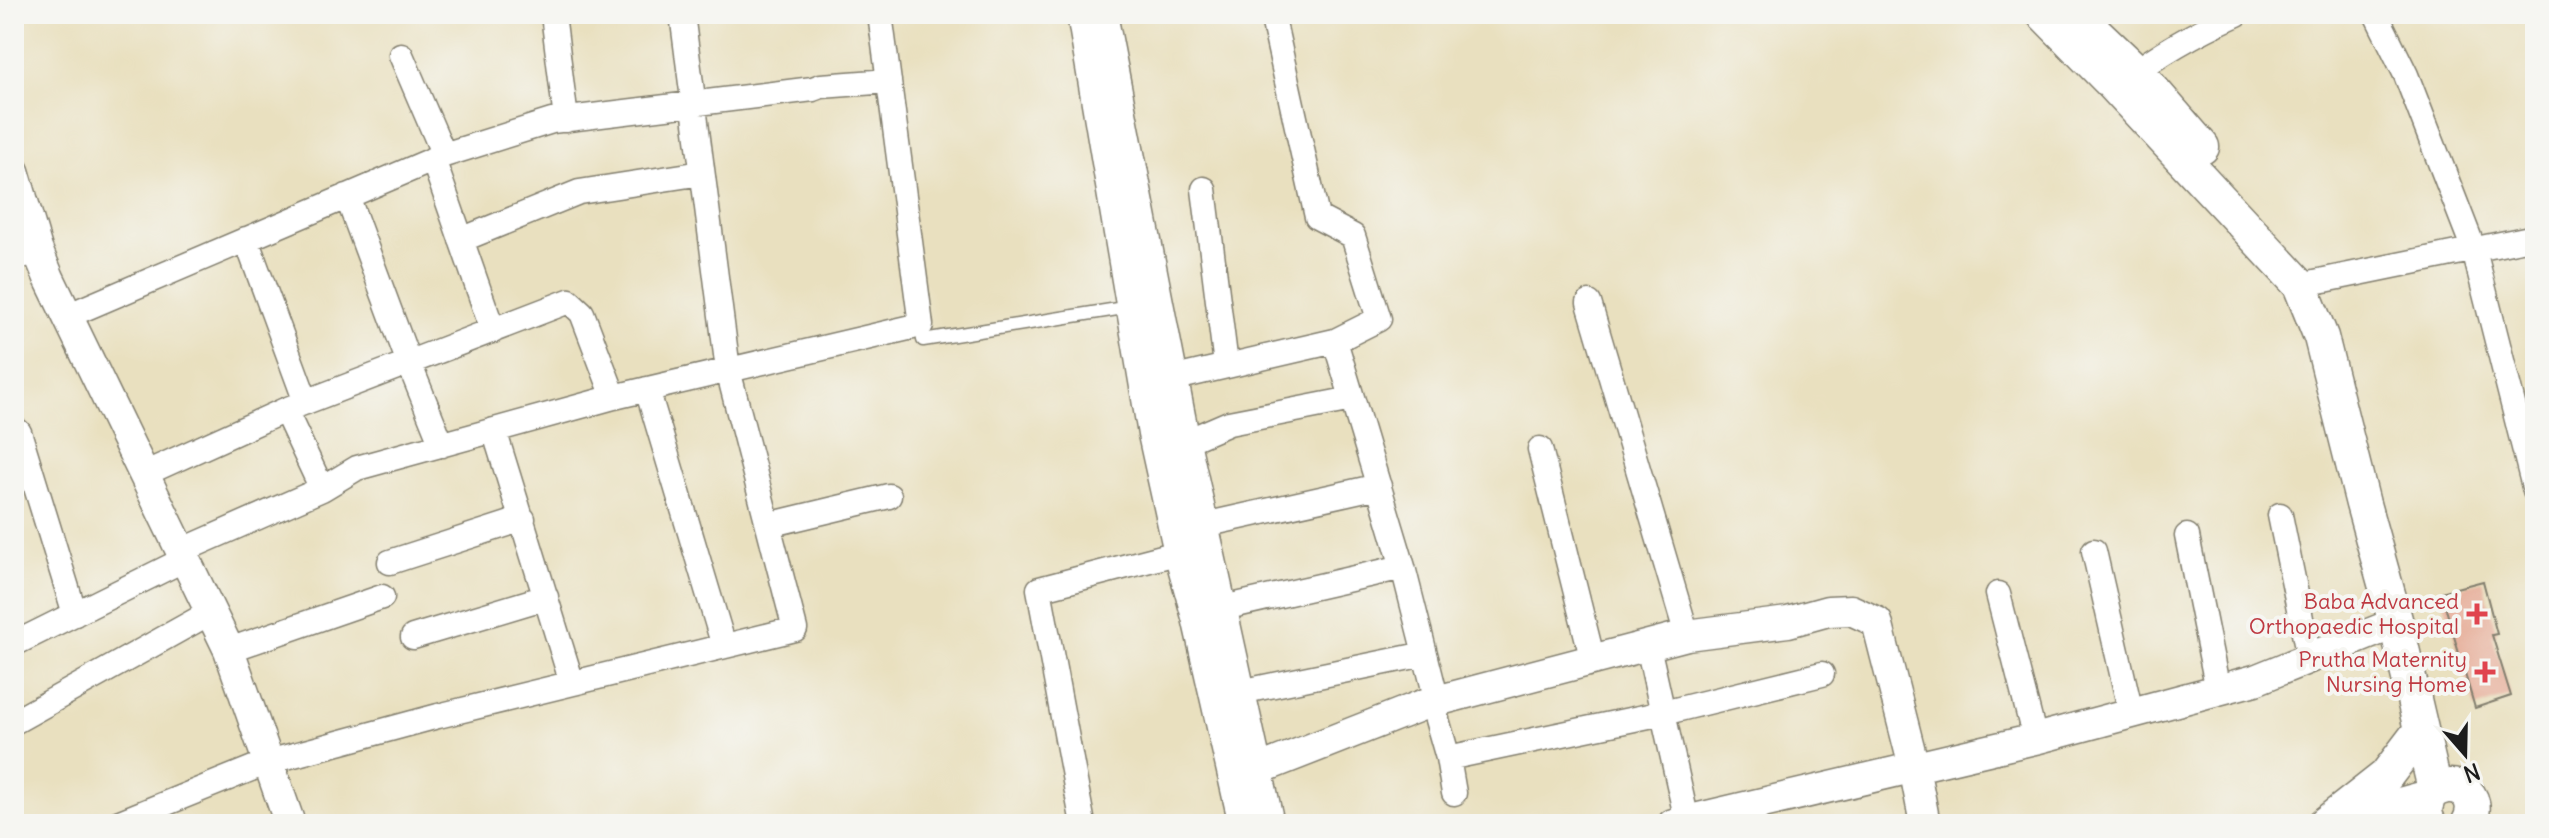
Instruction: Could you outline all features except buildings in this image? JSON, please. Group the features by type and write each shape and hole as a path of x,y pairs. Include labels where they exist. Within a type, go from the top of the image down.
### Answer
{"main road":[{"path":"2060,16 2126,79 2308,283 2323,292 2367,435 2438,799"},
{"path":"2308,283 2438,799"},
{"path":"2325,824 2386,776 2421,730"},
{"path":"2438,799 2465,791 2473,812 2468,824"}],"street":[{"path":"553,14 566,120"},
{"path":"115,824 268,762 438,716 795,629 728,370 682,14"},
{"path":"14,644 183,555 322,489 357,468 614,397 921,325 880,14"},
{"path":"1082,14 1130,307 1185,442 1196,541 1197,617 1246,775 1269,824"},
{"path":"1102,14 1159,382 1196,541 1223,608 1240,692 1246,775 1244,824"},
{"path":"1159,382 1335,341 1379,319 1353,236 1317,217 1272,14"},
{"path":"2126,79 2192,34 2237,14"},
{"path":"2376,14 2411,88 2474,250 2535,491"},
{"path":"401,55 438,157 461,240 493,331"},
{"path":"67,316 438,157 552,121 821,86 889,81"},
{"path":"14,171 26,255 67,316 229,650 290,824"},
{"path":"461,240 579,192 702,173"},
{"path":"1204,189 1226,365"},
{"path":"347,196 442,445"},
{"path":"2308,283 2535,237"},
{"path":"246,239 322,489"},
{"path":"144,474 296,406 569,301 582,313 614,397"},
{"path":"1589,303 1687,635"},
{"path":"1335,341 1403,567 1454,793"},
{"path":"647,389 724,646"},
{"path":"1185,442 1229,423 1352,399"},
{"path":"14,428 19,432 75,614"},
{"path":"494,430 572,683"},
{"path":"1540,449 1593,661"},
{"path":"1083,824 1039,589 1379,486"},
{"path":"768,525 889,496"},
{"path":"2280,515 2309,658"},
{"path":"390,562 523,519"},
{"path":"2187,536 2218,690"},
{"path":"2094,551 2131,713"},
{"path":"1223,608 1403,567"},
{"path":"1998,594 2035,739"},
{"path":"229,650 382,597"},
{"path":"413,637 546,597"},
{"path":"1246,775 1435,701 1687,635 1788,622 1828,611 1851,610 1877,622 1914,767 1925,824"},
{"path":"14,722 211,612"},
{"path":"1648,646 1663,713 1680,822 2035,739 2255,680 2396,623"},
{"path":"1240,692 1425,654"},
{"path":"1448,758 1663,713 1822,674"},
{"path":"2325,824 2438,799"}],"lane":[{"path":"921,325 923,340 1130,307"}],"place":[{"name":"Baba Advanced Orthopaedic Hospital","path":"2477,614"},
{"name":"Prutha Maternity Nursing Home","path":"2485,672"}]}
